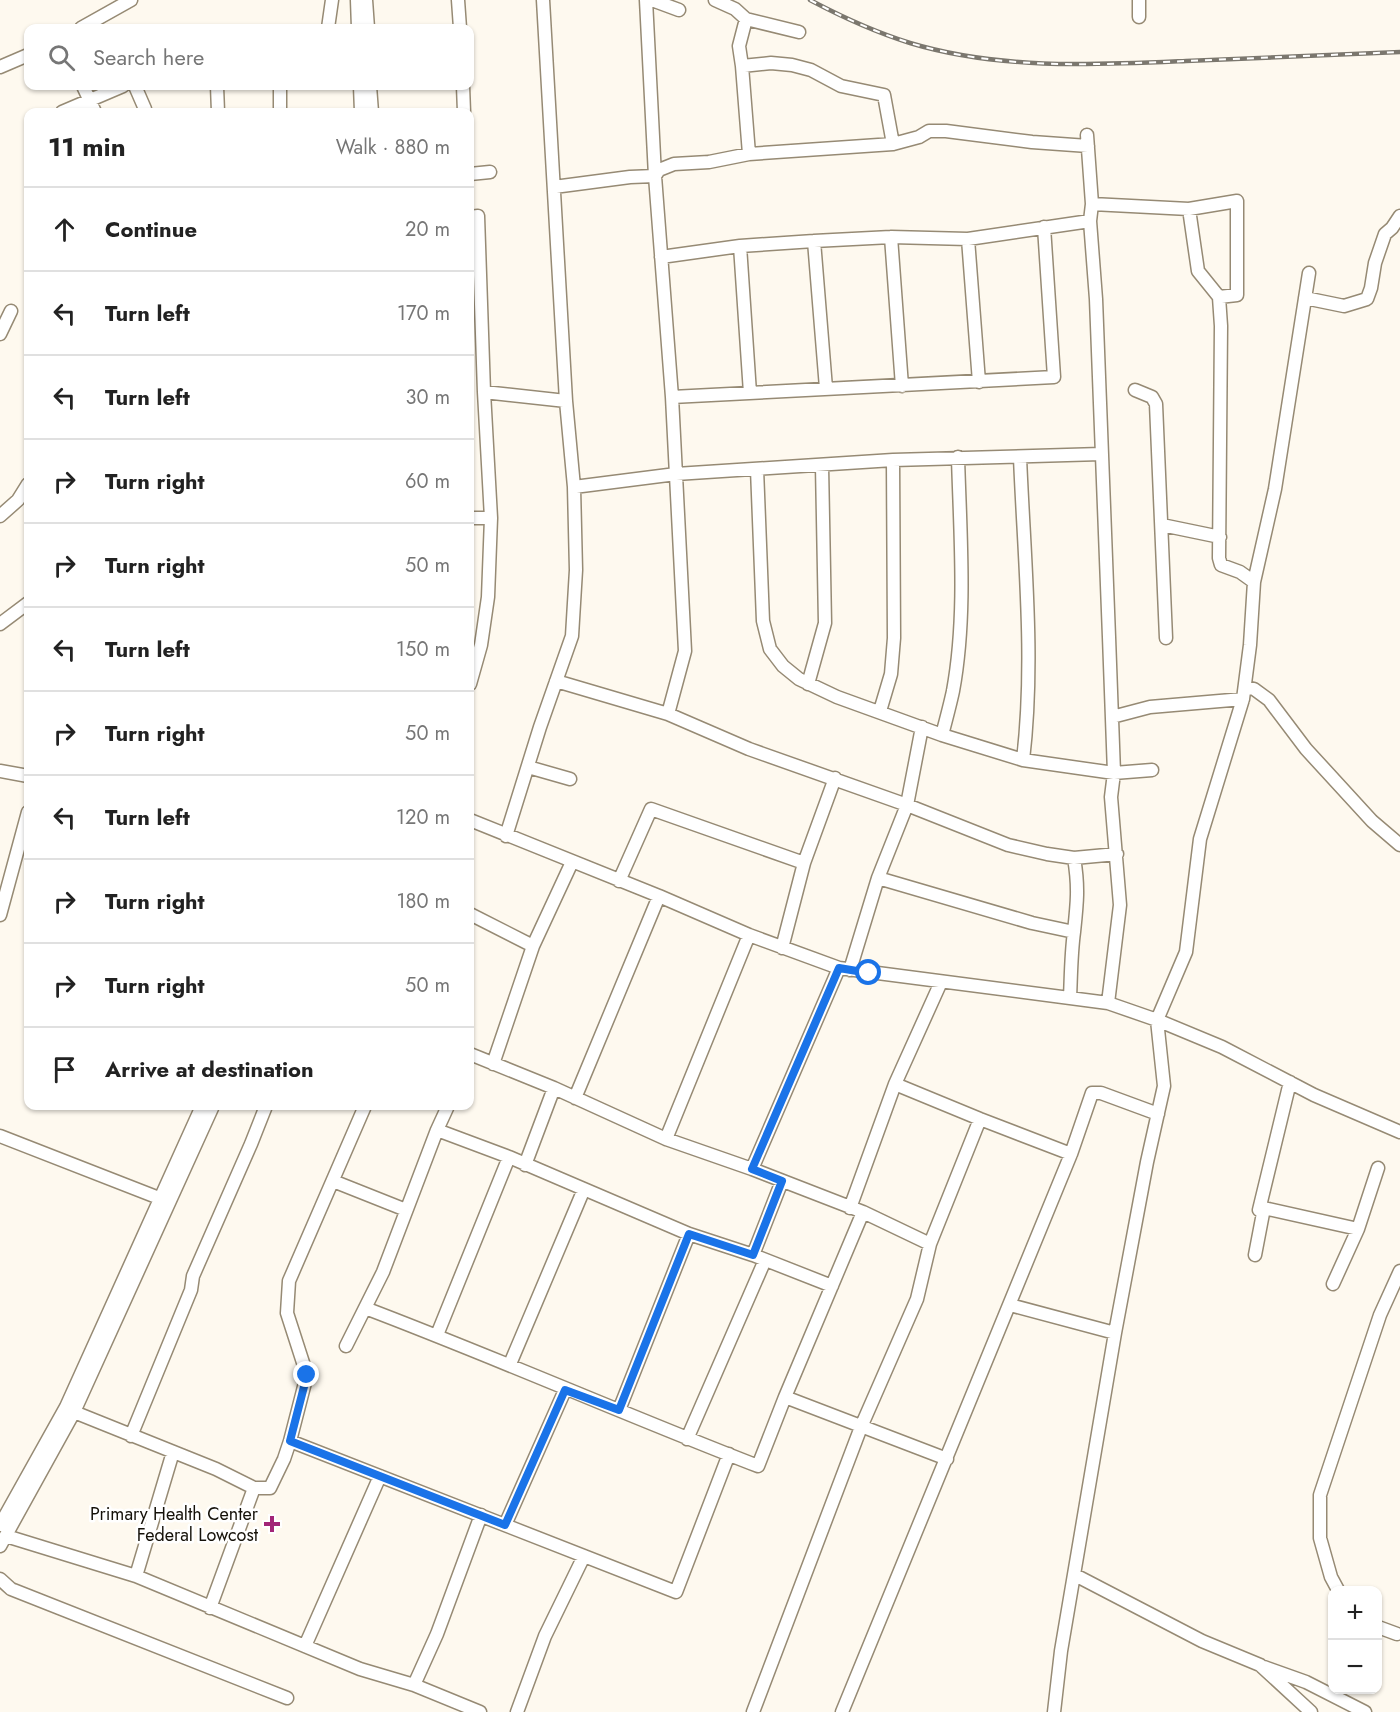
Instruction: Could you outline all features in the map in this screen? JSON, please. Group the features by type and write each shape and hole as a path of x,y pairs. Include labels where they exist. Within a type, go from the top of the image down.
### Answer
{"street":[{"path":"88,24 131,0"},
{"path":"329,24 332,0"},
{"path":"357,0 358,24"},
{"path":"366,0 368,24"},
{"path":"458,0 460,24"},
{"path":"506,836 572,636 576,570 574,486 566,400 543,0"},
{"path":"646,0 655,176 672,398 686,651 668,714"},
{"path":"652,0 679,10"},
{"path":"715,0 735,9 746,18 799,32"},
{"path":"1139,0 1139,17"},
{"path":"746,18 739,46 749,154"},
{"path":"0,67 24,57"},
{"path":"742,66 771,63 792,65 810,70 841,86 884,95 892,144"},
{"path":"85,90 93,108"},
{"path":"70,108 113,90"},
{"path":"138,90 144,108"},
{"path":"217,90 218,108"},
{"path":"280,90 280,108"},
{"path":"360,90 360,108"},
{"path":"370,90 372,108"},
{"path":"463,90 464,108"},
{"path":"655,176 659,170 674,164 709,162 749,154 892,144 919,137 929,131 946,130 1032,142 1087,140 1092,204 1090,221 1096,299 1112,717 1114,773 1111,797 1120,905 1108,1003"},
{"path":"474,174 490,172"},
{"path":"554,187 655,176"},
{"path":"1092,204 1190,209 1237,201 1237,295 1219,297"},
{"path":"1190,209 1197,271 1219,297 1221,326 1219,558 1221,565 1240,572 1254,582"},
{"path":"474,216 477,216 491,518 488,597 481,645 474,670"},
{"path":"1305,298 1344,306 1367,299 1375,263 1385,234 1400,216"},
{"path":"661,257 740,246 814,241 891,237 968,239 1090,221"},
{"path":"672,398 1054,377 1044,227"},
{"path":"891,237 902,386"},
{"path":"968,239 979,382"},
{"path":"814,241 826,388"},
{"path":"740,246 750,393"},
{"path":"1054,1712 1061,1651 1114,1333 1164,1086 1157,1020 1186,952 1200,839 1244,693 1254,582 1275,489 1309,273"},
{"path":"0,334 11,311"},
{"path":"1135,390 1152,397 1156,404 1166,638"},
{"path":"484,392 566,400"},
{"path":"574,486 676,474 893,460 1101,454"},
{"path":"942,735 953,691 958,648 961,556 958,457"},
{"path":"1020,457 1028,656 1028,717 1023,760"},
{"path":"880,711 891,674 894,638 893,460"},
{"path":"808,684 825,623 822,466"},
{"path":"758,469 764,621 770,649 783,666 808,684 837,697 942,735 1023,760 1114,773 1152,770"},
{"path":"0,516 18,500 24,490"},
{"path":"474,518 491,518"},
{"path":"1162,525 1220,537"},
{"path":"0,624 24,606"},
{"path":"556,681 668,714 749,749 908,805 1008,845 1074,858 1117,854"},
{"path":"1112,717 1150,707 1244,693 1254,689 1269,700 1306,749 1372,821 1400,845"},
{"path":"752,1169 845,969 878,878 908,805 922,727"},
{"path":"528,767 570,779"},
{"path":"0,771 24,775"},
{"path":"782,948 804,863 835,778"},
{"path":"618,881 651,809 804,863"},
{"path":"474,822 749,935 845,969 1108,1003 1222,1047 1314,1095 1400,1132"},
{"path":"0,915 24,827"},
{"path":"1070,998 1078,902 1074,858"},
{"path":"493,1064 533,946 572,862"},
{"path":"878,878 1032,923 1074,932"},
{"path":"575,1098 659,896"},
{"path":"474,917 533,946"},
{"path":"666,1139 749,935"},
{"path":"365,1308 510,1364 565,1390 758,1466 832,1286 895,1084 941,982"},
{"path":"474,1055 666,1139 752,1169 857,1210 930,1244"},
{"path":"1290,1082 1259,1210 1264,1208 1358,1230"},
{"path":"895,1084 1071,1154"},
{"path":"525,1165 554,1088"},
{"path":"842,1712 1071,1154 1092,1093 1101,1093 1158,1114"},
{"path":"2,1536 66,1407 200,1110"},
{"path":"2,1536 74,1412 211,1110"},
{"path":"131,1436 191,1290 193,1276 264,1110"},
{"path":"74,1412 254,1488 270,1488 290,1441 307,1375 287,1313 290,1281 362,1110"},
{"path":"346,1346 382,1272 446,1110"},
{"path":"753,1712 861,1427 917,1299 930,1244 980,1119"},
{"path":"437,1130 509,1157 689,1234 753,1255 832,1286"},
{"path":"0,1136 159,1198"},
{"path":"437,1335 509,1157"},
{"path":"1334,1284 1358,1230 1378,1168"},
{"path":"333,1181 406,1210"},
{"path":"753,1255 782,1181"},
{"path":"510,1364 584,1189"},
{"path":"1255,1255 1264,1208"},
{"path":"619,1410 689,1234"},
{"path":"687,1439 765,1260"},
{"path":"1336,1586 1320,1538 1320,1495 1380,1315 1400,1272"},
{"path":"1010,1305 1114,1333"},
{"path":"505,1525 565,1390"},
{"path":"785,1397 947,1459"},
{"path":"290,1441 676,1592 729,1454"},
{"path":"136,1576 173,1452"},
{"path":"305,1646 380,1476"},
{"path":"210,1608 254,1488"},
{"path":"414,1685 437,1634 481,1515"},
{"path":"2,1536 136,1576 360,1669 414,1685 480,1712"},
{"path":"517,1712 545,1636 584,1556"},
{"path":"1075,1575 1202,1641 1306,1682 1365,1712"},
{"path":"0,1579 11,1589 287,1698"},
{"path":"1382,1629 1397,1634"},
{"path":"1260,1665 1311,1712"}],"railway":[{"path":"810,0 859,24 910,43 944,52 1013,62 1117,64 1400,52"}],"place":[{"name":"Primary Health Center Federal Lowcost","path":"272,1524"}],"route":[{"path":"307,1375 290,1441 505,1525 565,1390 619,1410 689,1234 753,1255 782,1181 752,1169 839,968 869,973"}]}
